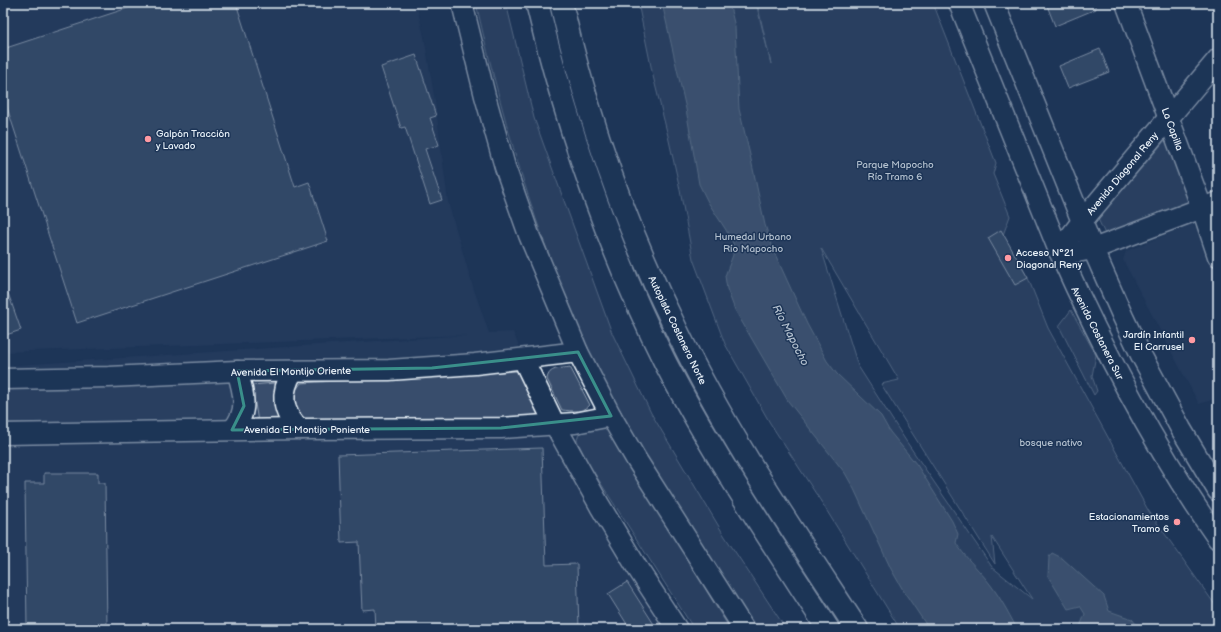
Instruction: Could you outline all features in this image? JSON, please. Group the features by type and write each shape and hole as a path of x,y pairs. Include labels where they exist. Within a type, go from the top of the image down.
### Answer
{"highway":[{"path":"537,3 554,72 585,171 605,226 643,316 666,363 717,456 828,629"},
{"name":"Autopista Costanera Norte","path":"561,3 597,133 636,240 676,331 719,411 764,487 857,629"}],"street":[{"path":"462,3 485,96 505,167 529,235 578,352 611,416 654,489 744,629"},
{"name":"Avenida Costanera Sur","path":"959,3 1059,251 1093,325 1170,464 1218,539"},
{"path":"994,3 1083,220 1093,249 1142,355 1181,429 1218,491"},
{"name":"La Capilla","path":"1126,3 1168,117 1210,205 1218,256"},
{"name":"Avenida Diagonal Reny","path":"1059,251 1168,117 1218,59"},
{"path":"1059,251 1077,252 1093,249 1210,205"},
{"name":"Avenida El Montijo Oriente","path":"3,379 109,377 237,371 432,368 578,352"},
{"path":"523,359 555,425 636,566 677,629"},
{"path":"232,430 240,420 244,406 243,389 237,371"},
{"path":"293,371 285,391 284,403 289,417 300,429"},
{"name":"Avenida El Montijo Poniente","path":"3,434 300,429 502,428 586,422 611,416"}],"highlighted area":[{"path":"578,352 611,416 501,428 232,430 244,406 237,371 432,368"}],"shaded area":[{"path":"3,3 416,3 424,37 435,101 448,202 472,284 489,333 513,332 555,434 672,629 3,629 3,366 468,335 3,352"},
{"name":"Jardín Infantil El Carrusel","path":"1192,224 1199,229 1218,282 1218,398 1199,404 1123,260 1126,251"}],"green space":[{"path":"476,3 506,3 534,118 612,333 651,413 724,535 786,629 753,629 643,452 602,380 562,289 528,195 500,100"},
{"path":"638,3 756,3 771,64 757,3 933,3 996,163 993,174 1010,216 1003,235 1028,278 1048,328 1148,510 1218,609 1218,629 900,629 822,503 770,423 725,344 693,259 679,185 653,76","holes":["821,248 899,380 881,384 995,564 992,537 1032,599 992,567 906,441 858,366"]},
{"path":"1167,138 1190,204 1105,234 1098,219"},
{"path":"1071,310 1096,355 1092,376 1097,391 1094,395 1059,326"},
{"path":"570,367 590,405 581,410 562,410 547,379 550,372 553,370"},
{"path":"519,371 542,416 532,420 299,420 294,393 301,383"},
{"path":"227,380 231,384 238,409 229,420 219,422 3,423 3,386"},
{"path":"275,383 280,422 258,422 252,385"},
{"path":"610,425 730,629 694,629 586,460 577,440 580,430"}],"water":[{"name":"Río Mapocho","path":"662,3 729,3 735,27 739,109 765,225 775,254 807,324 827,361 837,374 881,416 890,432 917,465 952,521 958,534 956,543 995,591 1017,629 929,629 891,569 854,489 845,473 788,401 735,310 727,289 725,276 733,255 733,243 699,184 686,109"},
{"path":"1052,553 1062,558 1104,596 1109,611 1132,619 1140,629 1079,629 1085,614 1080,606 1068,609 1048,576 1049,557"}],"building":[{"name":"Galpón Tracción y Lavado","path":"143,3 236,3 295,187 309,182 328,241 77,323 3,95 3,49"},
{"path":"1046,3 1094,3 1096,9 1055,26"},
{"path":"1100,49 1109,72 1068,88 1059,66"},
{"path":"416,55 436,116 430,118 439,145 425,149 442,200 430,204 405,127 401,128 381,67"},
{"name":"Acceso N°21 Diagonal Reny","path":"1001,230 1028,278 1015,285 988,238"},
{"path":"8,293 21,330 3,336 3,294"},
{"path":"542,448 546,565 577,564 579,629 376,629 375,609 362,610 359,542 341,543 338,455"},
{"path":"44,473 98,473 98,483 105,483 107,629 27,629 25,483 44,483"},
{"path":"627,582 657,629 630,629 608,594"}],"place":[{"name":"Galpón Tracción y Lavado","path":"148,139"},
{"name":"Acceso N°21 Diagonal Reny","path":"1008,258"},
{"name":"Jardín Infantil El Carrusel","path":"1192,340"},
{"name":"Estacionamientos Tramo 6","path":"1177,522"}],"park label":[{"name":"Parque Mapocho Río Tramo 6","path":"895,170"},
{"name":"Humedal Urbano Río Mapocho","path":"753,242"},
{"name":"bosque nativo","path":"1051,442"}]}
